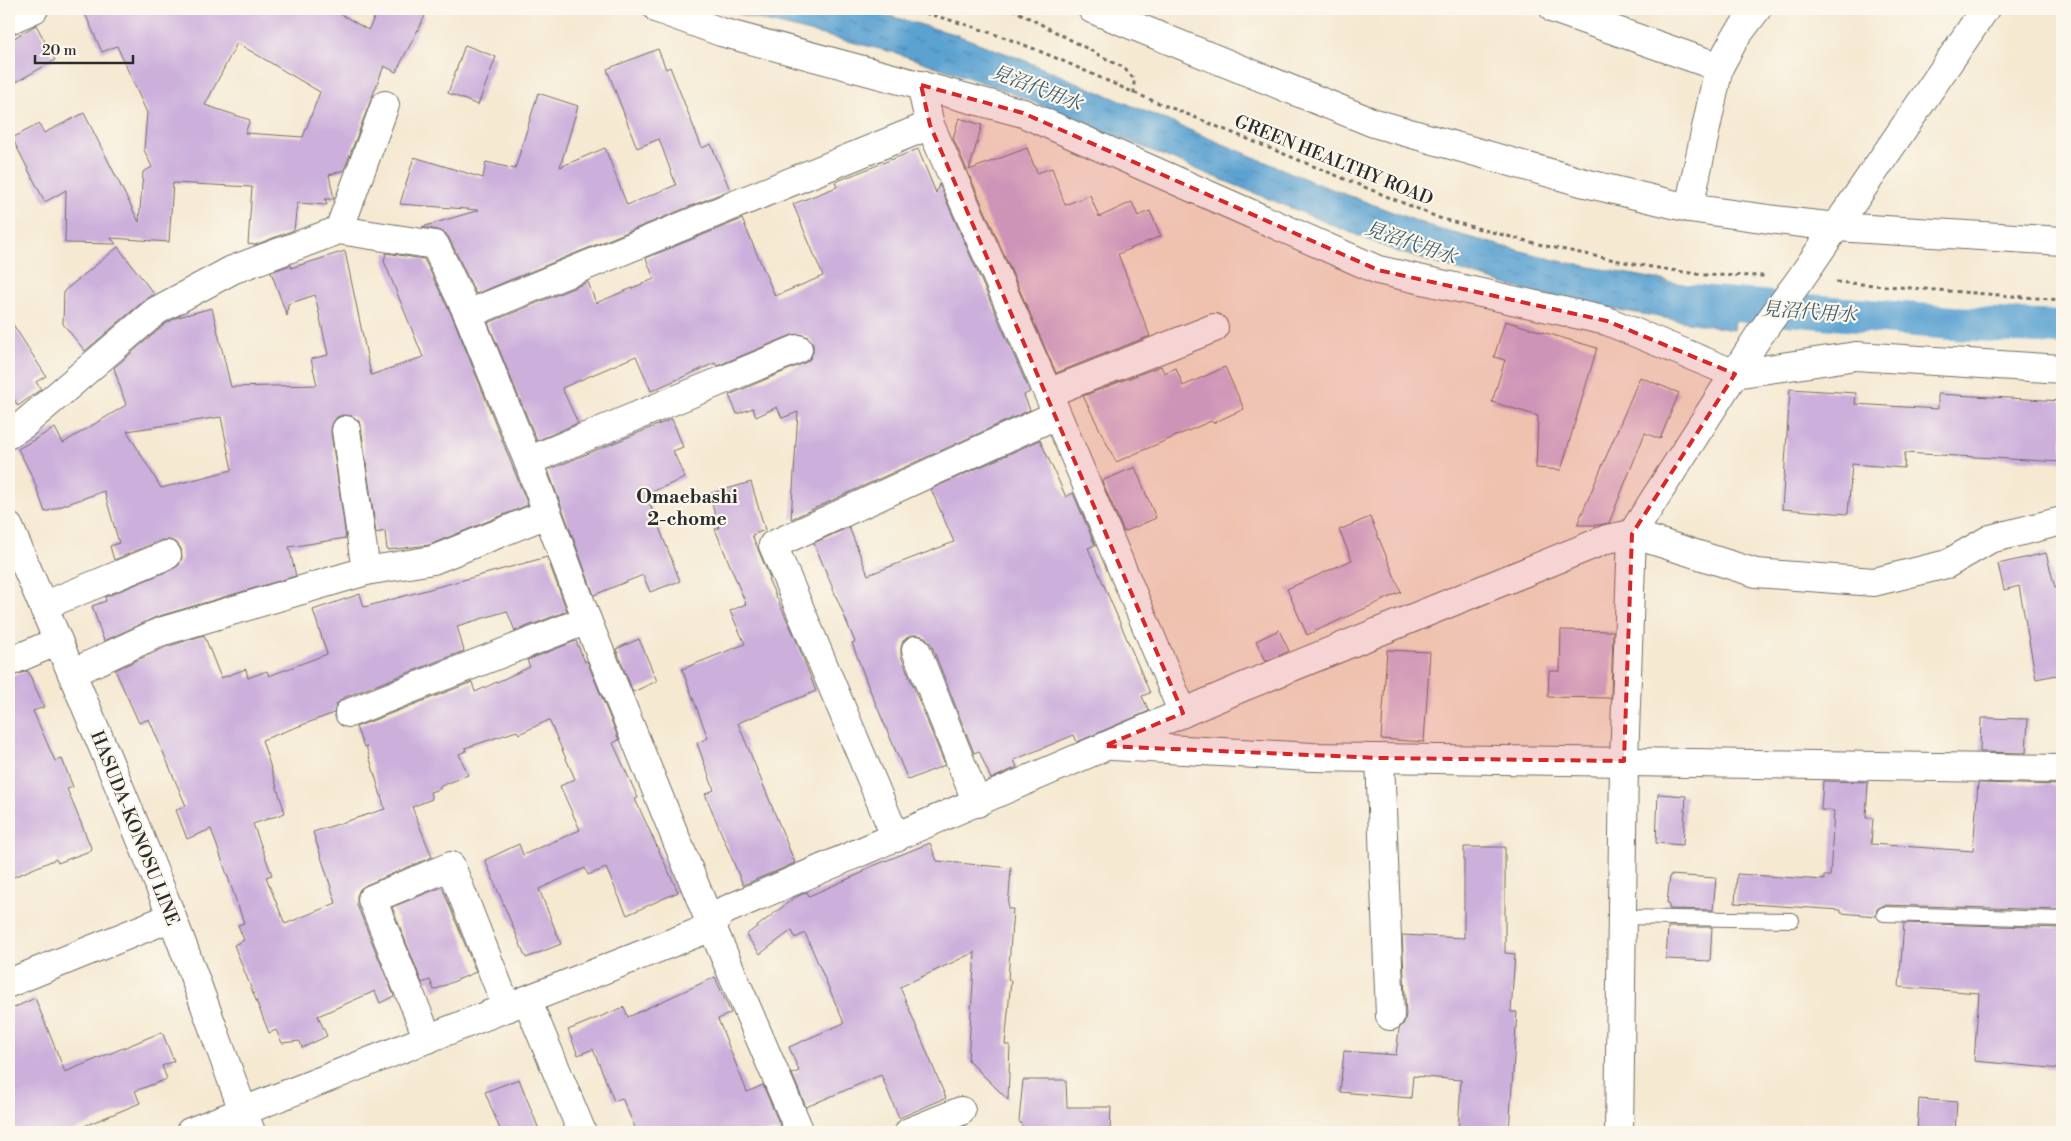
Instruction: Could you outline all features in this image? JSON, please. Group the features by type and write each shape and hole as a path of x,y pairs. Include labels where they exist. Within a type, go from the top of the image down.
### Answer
{"street":[{"path":"9,20 34,9"},
{"path":"658,9 721,32 1023,113 1378,270 1606,321 1735,374 1856,356 2062,368"},
{"path":"1092,9 1374,123 1585,183 1689,208 1836,227 2060,234"},
{"path":"1554,9 1719,67"},
{"path":"1689,208 1719,67 1735,38 1757,9"},
{"path":"1618,1132 1624,761 1632,534 1758,337 1795,287 1985,9"},
{"path":"921,85 930,125 1052,404 1182,713"},
{"path":"339,230 385,105"},
{"path":"468,314 930,125"},
{"path":"9,434 24,424 156,311 232,270 339,230 434,245 468,314 528,461 587,620 712,927 800,1132"},
{"path":"896,838 773,545 1052,404 1214,328"},
{"path":"528,461 798,349"},
{"path":"346,430 366,571"},
{"path":"72,673 160,632 366,571 433,560 547,514"},
{"path":"190,1132 247,1122 428,1039 712,927 721,912 977,803 1104,746 1252,683 1607,539 1632,534 1756,573 1874,582 1947,564 1990,539 2062,521"},
{"name":"HASUDA-KONOSU LINE","path":"9,527 72,673 172,917 247,1122"},
{"path":"43,606 167,555"},
{"path":"349,713 587,620"},
{"path":"9,662 58,641"},
{"path":"916,650 977,803"},
{"path":"1104,746 1312,757 2062,769"},
{"path":"1380,758 1390,1016"},
{"path":"428,1039 372,899 451,866 517,1004 582,1132"},
{"path":"9,983 172,917"},
{"path":"909,1132 961,1111"}],"lane":[{"path":"1884,914 2062,919"},
{"path":"1621,917 1792,920"}],"path":[{"name":"GREEN HEALTHY ROAD","path":"910,9 995,34 1061,60 1134,94 1442,219 1546,246 1639,265 1703,275 1764,276"},
{"path":"1012,9 1124,68 1134,79 1134,94"},
{"path":"1835,282 2062,300"}],"highlighted area":[{"path":"921,85 1023,113 1378,270 1607,321 1735,374 1632,534 1624,761 1380,758 1104,746 1183,713 930,125"}],"water":[{"path":"724,9 865,9 954,34 1021,59 1313,182 1438,229 1559,261 1736,294 1733,330 1551,298 1398,252 999,88 896,53 749,17"}],"building":[{"path":"83,9 332,9 368,30 379,9 411,9 425,16 396,72 384,66 344,170 329,175 334,199 325,199 327,205 297,203 294,230 255,245 248,244 252,187 173,183 169,242 111,238 116,244 65,243 66,190 45,202 12,138 39,124 44,133 84,113 139,222 143,172 152,167 144,150 147,113 117,46 102,52","holes":["237,43 320,92 303,137 245,133 250,120 205,105"]},
{"path":"36,25 55,60 9,86 9,41"},
{"path":"465,45 496,57 478,105 448,93"},
{"path":"658,49 666,69 670,67 702,148 711,144 730,190 476,294 445,233 422,227 479,210 400,204 414,157 483,178 486,162 515,169 538,93 578,106 560,167 605,148 627,205 676,185 659,139 637,148 607,69"},
{"path":"959,118 982,125 969,170 1027,148 1037,173 1052,168 1065,205 1090,195 1099,217 1132,202 1138,216 1150,211 1161,236 1118,254 1150,336 1056,373 953,138"},
{"path":"918,149 936,193 939,184 1030,392 1024,395 1030,410 791,519 798,412 782,418 777,407 756,417 753,408 737,414 729,395 810,359 813,352 813,343 808,337 800,334 792,335 717,366 715,363 651,391 636,356 562,388 578,423 537,441 488,323 588,282 596,303 654,279 646,258 742,219 775,296 823,276 793,204 837,187 835,182"},
{"path":"118,247 154,294 85,351 63,324 64,291"},
{"path":"345,251 371,375 423,357 384,261 386,253 424,259 454,320 528,505 429,545 387,550 385,531 376,533 361,427 359,421 352,416 343,415 337,417 332,424 331,432 346,538 289,547 296,576 156,617 104,641 92,606 106,601 105,597 173,569 179,565 182,558 181,549 177,543 170,540 162,540 114,560 110,546 119,543 104,491 45,512 33,478 18,449 55,428 63,443 126,405 114,368 165,324 178,317 212,308 231,387 317,385 311,359 328,355 315,295 288,304 287,316 271,272 291,265 291,268","holes":["221,417 232,470 161,488 127,431"]},
{"path":"9,318 46,376 36,382 41,389 18,406 12,396 9,398"},
{"path":"1505,321 1597,348 1561,470 1536,468 1538,416 1492,402 1505,360 1494,357"},
{"path":"1161,366 1164,373 1176,368 1183,386 1225,367 1244,409 1213,423 1211,421 1116,462 1083,396"},
{"path":"1640,377 1679,393 1660,439 1645,433 1609,523 1577,525"},
{"path":"1790,389 1856,393 1855,404 1938,409 1938,394 2062,401 2062,462 1905,453 1904,468 1852,464 1848,514 1782,509"},
{"path":"672,419 683,447 673,451 685,478 646,494 680,581 650,592 643,575 594,595 548,470"},
{"path":"1040,440 1066,497 1073,493 1095,545 1088,548 1150,693 1142,696 1149,711 1077,742 1074,735 1014,760 1017,767 991,779 979,751 974,753 931,644 925,637 911,635 903,641 901,656 945,765 908,780 867,683 852,643 855,642 814,543 849,527 868,575 954,542 931,489"},
{"path":"1135,467 1156,518 1124,532 1102,481"},
{"path":"751,482 765,530 752,535 770,578 768,579 795,637 816,691 738,723 795,863 743,885 705,794 714,790 697,743 708,738 682,669 745,644 730,611 746,604 715,529 719,528 709,494"},
{"path":"1370,517 1401,592 1307,635 1287,589 1352,560 1339,530"},
{"path":"2046,553 2055,588 2062,587 2062,674 2036,679 2019,586 2004,590 1998,564"},
{"path":"547,557 567,611 515,631 507,611 457,626 464,651 343,698 337,704 334,713 262,740 285,813 253,824 272,875 266,877 285,924 336,903 313,832 385,809 366,746 364,747 356,727 472,682 475,692 530,667 527,660 576,641 585,662 587,661 619,740 613,743 638,798 635,799 678,892 627,915 606,868 588,875 585,868 539,889 561,944 526,958 485,860 519,844 523,855 580,830 560,786 575,779 549,720 519,734 517,731 465,748 466,751 459,754 468,775 430,792 432,799 412,807 432,857 366,885 360,889 357,896 357,905 394,996 380,1003 375,991 318,1016 327,1036 302,1048 300,1041 282,1043 276,1030 269,1033 234,945 244,940 238,925 244,923 211,829 187,839 176,810 186,806 149,719 139,723 115,670 166,647 204,635 221,678 246,669 248,678 267,671 269,676 327,654 313,610 360,594 364,607"},
{"path":"1279,630 1289,651 1266,661 1256,641"},
{"path":"1561,630 1613,631 1611,698 1548,697 1549,671 1560,671"},
{"path":"639,639 657,681 633,692 616,649"},
{"path":"1387,650 1430,652 1424,742 1381,739"},
{"path":"28,671 44,707 33,711 55,761 62,759 73,787 67,789 92,850 58,863 56,859 9,879 9,677"},
{"path":"1981,718 2028,719 2026,753 1980,752"},
{"path":"1823,781 1868,782 1866,818 1873,818 1871,844 1973,851 1978,783 2062,785 2062,910 1884,905 1877,909 1876,916 1841,913 1841,910 1735,903 1737,874 1824,880 1824,876 1830,876 1834,811 1821,810"},
{"path":"1658,794 1686,796 1683,845 1656,843"},
{"path":"930,843 937,861 1011,868 1008,909 1013,909 1008,980 1011,980 1005,1045 1010,1045 1008,1100 968,1060 975,952 900,987 946,1098 899,1118 881,1075 806,1107 792,1074 799,1071 789,1047 844,1023 805,933 795,938 792,930 760,954 746,935 794,898 807,892 809,896 864,872 863,870"},
{"path":"1464,847 1505,847 1505,953 1515,954 1511,1012 1517,1012 1509,1132 1458,1132 1461,1080 1413,1076 1411,1098 1340,1092 1344,1051 1396,1055 1399,1029 1404,1023 1406,1015 1402,935 1464,938"},
{"path":"1670,875 1716,878 1713,910 1669,909 1669,903 1667,903"},
{"path":"442,887 476,972 434,990 430,980 422,983 392,907"},
{"path":"1904,923 2062,928 2062,1069 1974,1061 1979,993 1899,987"},
{"path":"1668,927 1712,927 1710,961 1666,959"},
{"path":"715,977 731,1013 718,1019 747,1092 763,1085 783,1132 637,1132 622,1098 614,1101 593,1049 578,1055 568,1030 624,1007 628,1017"},
{"path":"35,998 65,1072 162,1032 174,1061 162,1066 167,1079 135,1091 140,1103 70,1132 9,1132 9,1010"},
{"path":"519,1079 540,1132 501,1132 485,1092"},
{"path":"1023,1080 1066,1080 1067,1107 1111,1107 1110,1132 1026,1132 1019,1121"},
{"path":"1919,1099 1957,1102 1955,1132 1917,1132"}],"waterway":[{"name":"見沼代用水","path":"1689,301 1953,323 2062,328"}],"district":[{"name":"Omaebashi 2-chome","path":"687,507"}]}
